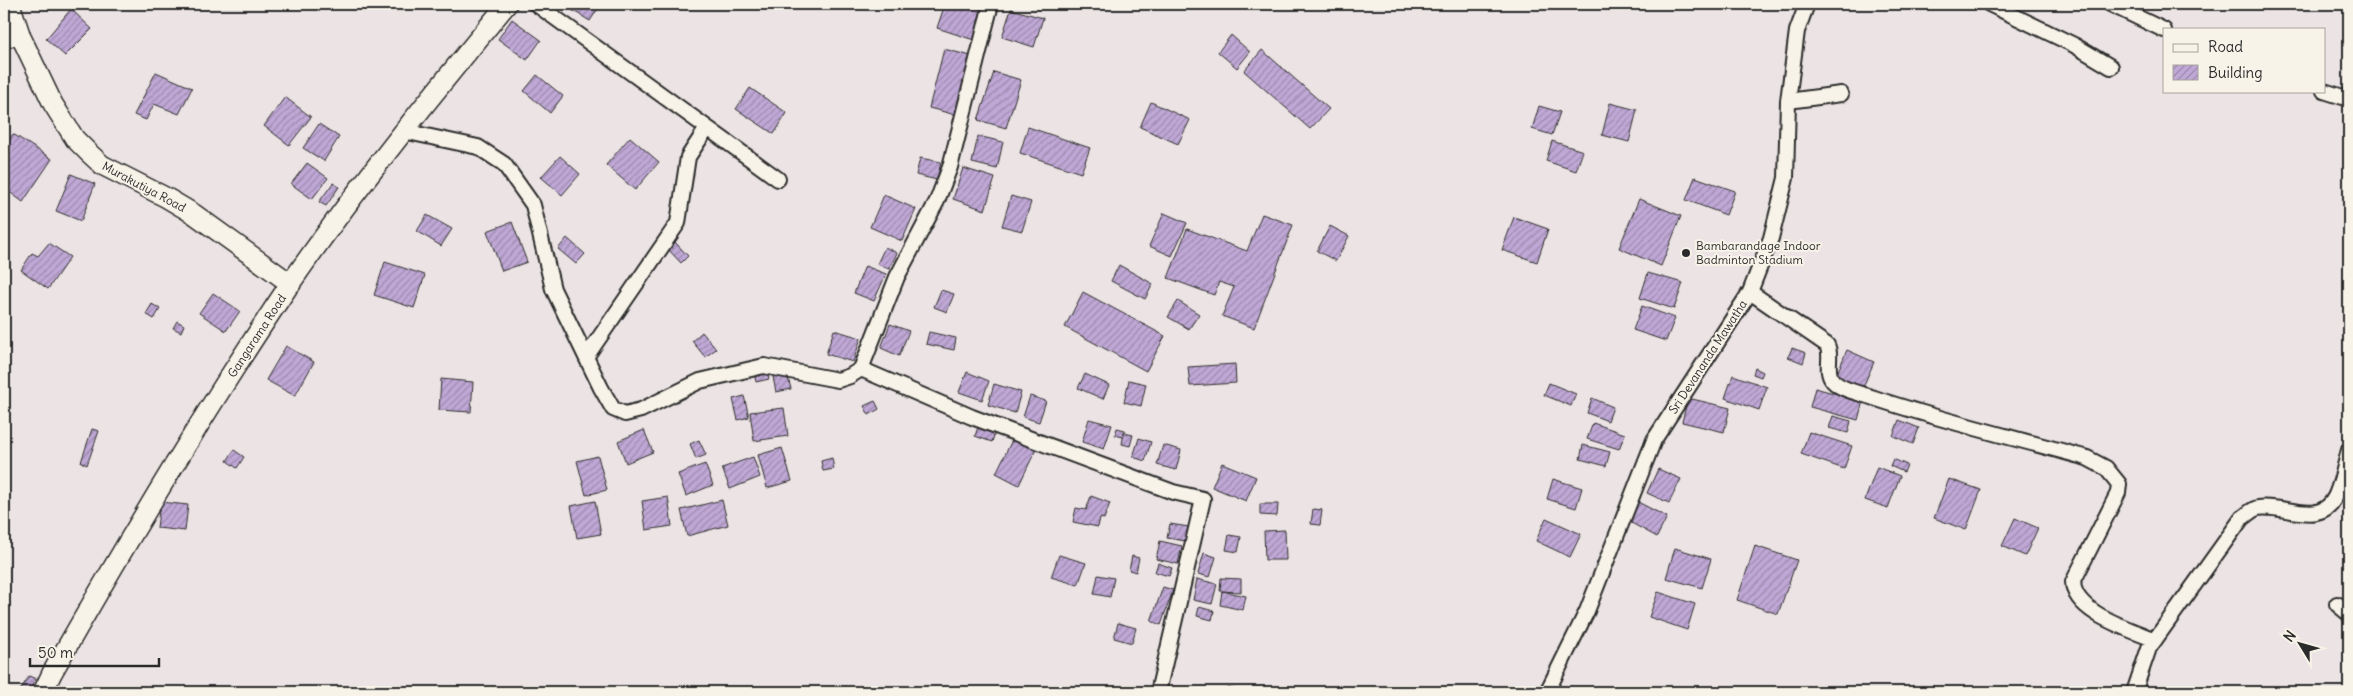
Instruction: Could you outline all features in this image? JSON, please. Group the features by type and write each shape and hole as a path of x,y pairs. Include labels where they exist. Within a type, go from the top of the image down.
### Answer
{"street":[{"name":"Murakutiya Road","path":"10,4 12,39 60,117 76,139 102,165 194,214 291,284"},
{"name":"Gangarama Road","path":"43,692 119,556 291,284 403,131 506,4"},
{"path":"536,4 778,179"},
{"path":"403,131 478,147 504,164 533,205 553,289 613,409 626,414 641,410 700,381 764,366 838,380 850,376 861,369 897,277 937,201 950,167 991,4"},
{"name":"Sri Devananda Mawatha","path":"1547,692 1587,611 1654,440 1750,292 1771,238 1786,178 1788,101 1797,31 1806,4"},
{"path":"1989,4 2074,45 2111,67"},
{"path":"2110,4 2163,30"},
{"path":"2326,91 2349,99"},
{"path":"1788,101 1841,94"},
{"path":"586,357 678,223 688,157 707,128"},
{"path":"1750,292 1827,345 1830,350 1828,371 1830,378 1837,385 1885,401 2087,458 2106,468 2119,484 2118,493 2073,582 2073,592 2080,602 2099,615 2155,640"},
{"path":"861,369 972,417 1173,492 1203,499 1158,692"},
{"path":"2134,692 2149,648 2242,518 2256,508 2269,507 2312,514 2327,507 2335,496 2349,450"},
{"path":"2337,604 2349,614"}],"building":[{"path":"562,4 594,4 599,7 590,21"},
{"path":"945,4 987,4 977,41 937,28"},
{"path":"71,9 92,29 65,56 46,39"},
{"path":"1011,9 1043,18 1034,47 1002,37"},
{"path":"512,19 541,40 527,60 498,39"},
{"path":"1231,35 1250,52 1237,68 1218,52"},
{"path":"944,49 971,56 956,115 929,108"},
{"path":"1262,50 1329,109 1310,129 1244,71"},
{"path":"156,72 192,88 179,114 154,104 146,120 134,115"},
{"path":"994,72 1021,80 1006,128 978,120"},
{"path":"537,75 563,96 550,113 524,91"},
{"path":"750,88 787,113 774,134 736,109"},
{"path":"285,97 311,117 289,145 264,126"},
{"path":"1151,102 1190,120 1178,144 1140,127"},
{"path":"1610,103 1637,110 1629,142 1602,135"},
{"path":"1539,106 1560,112 1552,135 1532,129"},
{"path":"319,124 339,137 324,161 303,148"},
{"path":"1028,127 1090,148 1081,173 1020,153"},
{"path":"13,134 52,159 23,202 4,188 4,147"},
{"path":"978,136 1003,142 997,169 972,163"},
{"path":"630,137 659,162 635,190 606,165"},
{"path":"1552,141 1583,151 1576,171 1546,161"},
{"path":"560,156 580,174 562,195 541,177"},
{"path":"920,158 941,162 937,180 916,175"},
{"path":"307,163 328,178 312,199 291,184"},
{"path":"963,168 995,178 985,210 953,199"},
{"path":"71,174 95,184 81,221 56,211"},
{"path":"1695,177 1735,191 1726,215 1686,200"},
{"path":"333,183 339,187 326,206 319,202"},
{"path":"884,195 916,209 902,241 870,227"},
{"path":"1011,196 1031,202 1022,231 1002,226"},
{"path":"1639,199 1681,216 1661,266 1619,248"},
{"path":"1164,213 1187,223 1172,256 1149,246"},
{"path":"1262,214 1293,225 1254,328 1222,316 1234,287 1219,282 1214,295 1168,278 1187,229 1247,251"},
{"path":"427,215 452,229 441,246 417,231"},
{"path":"1514,217 1548,229 1537,262 1502,250"},
{"path":"512,222 527,262 502,271 487,231"},
{"path":"1330,226 1349,236 1336,261 1317,251"},
{"path":"567,238 585,254 576,264 558,249"},
{"path":"673,240 688,256 681,263 666,247"},
{"path":"49,243 70,257 48,289 21,270 32,253 38,256"},
{"path":"885,247 897,253 889,269 877,264"},
{"path":"385,262 425,275 414,308 374,295"},
{"path":"1119,265 1153,284 1145,299 1111,281"},
{"path":"865,266 886,274 874,301 854,293"},
{"path":"1648,273 1683,283 1674,309 1640,298"},
{"path":"941,290 954,294 947,312 934,307"},
{"path":"1083,292 1165,336 1146,371 1065,327"},
{"path":"213,293 240,311 226,331 199,313"},
{"path":"1178,301 1199,314 1189,329 1168,317"},
{"path":"152,304 160,309 154,319 146,314"},
{"path":"1642,306 1675,318 1666,341 1633,330"},
{"path":"177,321 184,325 181,332 173,328"},
{"path":"890,324 909,331 899,356 881,348"},
{"path":"834,330 861,338 853,362 826,354"},
{"path":"702,332 716,349 705,357 692,341"},
{"path":"929,332 956,338 954,350 926,344"},
{"path":"286,346 314,362 295,396 266,380"},
{"path":"1792,348 1806,353 1803,363 1788,357"},
{"path":"1847,350 1874,362 1863,387 1836,376"},
{"path":"1235,364 1236,383 1190,386 1188,367"},
{"path":"766,365 769,379 756,382 753,368"},
{"path":"1755,368 1763,372 1761,377 1753,374"},
{"path":"967,372 989,381 982,400 959,392"},
{"path":"787,374 791,389 776,392 773,377"},
{"path":"1085,374 1109,385 1103,399 1078,388"},
{"path":"1733,375 1767,387 1759,410 1725,398"},
{"path":"441,379 473,382 471,412 439,410"},
{"path":"1129,380 1146,384 1141,406 1124,402"},
{"path":"1549,383 1576,394 1571,406 1544,395"},
{"path":"994,384 1021,392 1015,413 988,405"},
{"path":"1815,388 1863,401 1858,420 1810,407"},
{"path":"744,396 749,417 738,420 733,399"},
{"path":"1030,396 1046,401 1039,422 1023,417"},
{"path":"1592,398 1613,407 1608,421 1587,413"},
{"path":"1688,398 1730,408 1724,432 1682,422"},
{"path":"875,401 879,409 869,415 864,406"},
{"path":"784,408 788,436 754,441 750,412"},
{"path":"1833,416 1851,421 1848,433 1829,428"},
{"path":"1089,419 1112,425 1104,449 1082,442"},
{"path":"1899,420 1919,428 1913,444 1893,436"},
{"path":"980,421 997,426 992,442 975,436"},
{"path":"1593,423 1625,434 1619,449 1587,439"},
{"path":"1117,428 1125,430 1123,437 1115,435"},
{"path":"92,429 99,431 87,465 81,462"},
{"path":"644,430 653,452 626,463 618,441"},
{"path":"1016,432 1039,443 1019,485 996,473"},
{"path":"1809,432 1852,446 1844,469 1801,454"},
{"path":"1124,433 1133,435 1130,446 1122,444"},
{"path":"1139,438 1151,442 1145,461 1133,457"},
{"path":"699,440 706,455 696,459 690,444"},
{"path":"1163,445 1181,450 1176,470 1157,465"},
{"path":"1583,445 1610,452 1606,466 1580,459"},
{"path":"782,448 792,481 767,488 758,455"},
{"path":"234,450 244,457 237,468 227,461"},
{"path":"598,456 607,490 586,495 577,461"},
{"path":"753,457 760,477 730,489 722,468"},
{"path":"832,458 834,469 823,471 821,461"},
{"path":"1893,459 1907,465 1904,472 1890,466"},
{"path":"1222,463 1256,477 1246,501 1212,487"},
{"path":"705,464 713,485 686,496 678,474"},
{"path":"1877,467 1900,476 1888,508 1865,500"},
{"path":"1658,469 1681,479 1669,503 1647,493"},
{"path":"1553,479 1582,488 1576,508 1547,499"},
{"path":"1949,479 1981,490 1966,530 1934,518"},
{"path":"1091,496 1110,503 1104,519 1100,518 1098,527 1073,522 1076,508 1086,510"},
{"path":"668,497 672,526 646,530 642,501"},
{"path":"722,500 728,525 687,536 681,510"},
{"path":"595,501 601,534 577,538 571,506"},
{"path":"1636,501 1667,517 1657,537 1626,520"},
{"path":"160,502 188,505 185,531 157,528"},
{"path":"1260,504 1278,504 1277,516 1260,515"},
{"path":"1313,509 1322,510 1320,525 1311,524"},
{"path":"1546,518 1581,534 1570,557 1536,541"},
{"path":"2015,518 2038,528 2025,556 2002,546"},
{"path":"1170,524 1189,527 1186,541 1167,538"},
{"path":"1285,530 1286,560 1265,560 1264,531"},
{"path":"1229,535 1241,537 1238,552 1226,550"},
{"path":"1160,541 1182,546 1178,564 1156,559"},
{"path":"1755,546 1797,560 1778,614 1737,600"},
{"path":"1675,548 1711,559 1702,588 1666,578"},
{"path":"1204,553 1216,557 1210,577 1198,574"},
{"path":"1059,555 1086,563 1078,585 1051,577"},
{"path":"1132,556 1139,558 1136,572 1129,570"},
{"path":"1158,563 1172,568 1169,576 1155,572"},
{"path":"1098,575 1114,578 1110,597 1094,594"},
{"path":"1221,578 1241,579 1241,592 1220,591"},
{"path":"1197,579 1217,584 1212,604 1193,600"},
{"path":"1163,587 1173,590 1161,625 1151,621"},
{"path":"1222,591 1246,596 1243,610 1220,605"},
{"path":"1658,592 1695,604 1687,630 1649,617"},
{"path":"1199,607 1214,611 1212,620 1197,616"},
{"path":"1118,623 1136,628 1132,643 1114,638"},
{"path":"29,676 36,679 29,692 19,692"},
{"path":"1228,688 1246,692 1227,692"}],"place":[{"name":"Bambarandage Indoor Badminton Stadium","path":"1686,253"}]}
